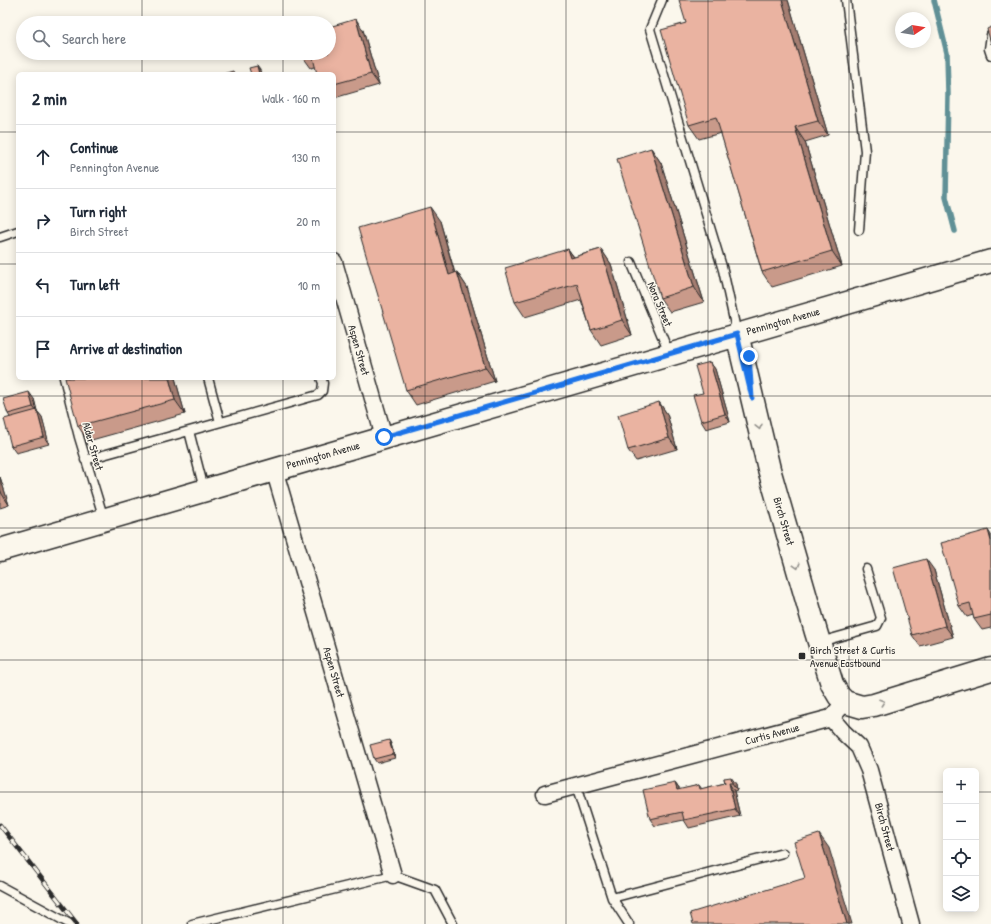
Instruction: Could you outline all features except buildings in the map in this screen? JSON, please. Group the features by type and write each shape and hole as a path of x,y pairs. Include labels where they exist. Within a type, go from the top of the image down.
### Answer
{"main road":[{"name":"Pennington Avenue","path":"0,550 737,334 991,262"},
{"path":"752,398 749,356 758,344 991,262"},
{"name":"Birch Street","path":"737,334 769,469 819,643 832,684 839,696 838,710"},
{"name":"Curtis Avenue","path":"838,710 874,705 991,669"}],"street":[{"name":"Aspen Street","path":"336,269 384,437"},
{"name":"Aspen Street","path":"274,469 393,875"},
{"name":"Curtis Avenue","path":"545,794 838,710"},
{"name":"Birch Street","path":"838,710 843,732 859,747 869,770 911,924"}],"lane":[{"path":"662,0 650,29 723,270 737,334"},
{"path":"846,0 865,151 859,230"},
{"path":"991,35 989,49 991,55"},
{"path":"0,236 16,232"},
{"name":"Nora Street","path":"631,262 669,354"},
{"name":"Alder Street","path":"65,380 79,437 104,519"},
{"path":"209,380 220,422"},
{"path":"86,460 318,395 322,391 322,380"},
{"path":"189,431 205,490"},
{"path":"819,643 877,626 881,618 866,568"},
{"path":"576,786 612,898 629,924"},
{"path":"612,898 784,853"},
{"path":"192,924 393,875 435,890 453,924"},
{"path":"0,887 70,924"}],"waterway":[{"path":"934,0 947,53 948,94 946,197 955,231"}],"railway":[{"path":"0,825 77,924"}],"place":[{"name":"Birch Street & Curtis Avenue Eastbound","path":"802,656"}],"route":[{"path":"384,437 737,334 752,398 749,356"}]}
